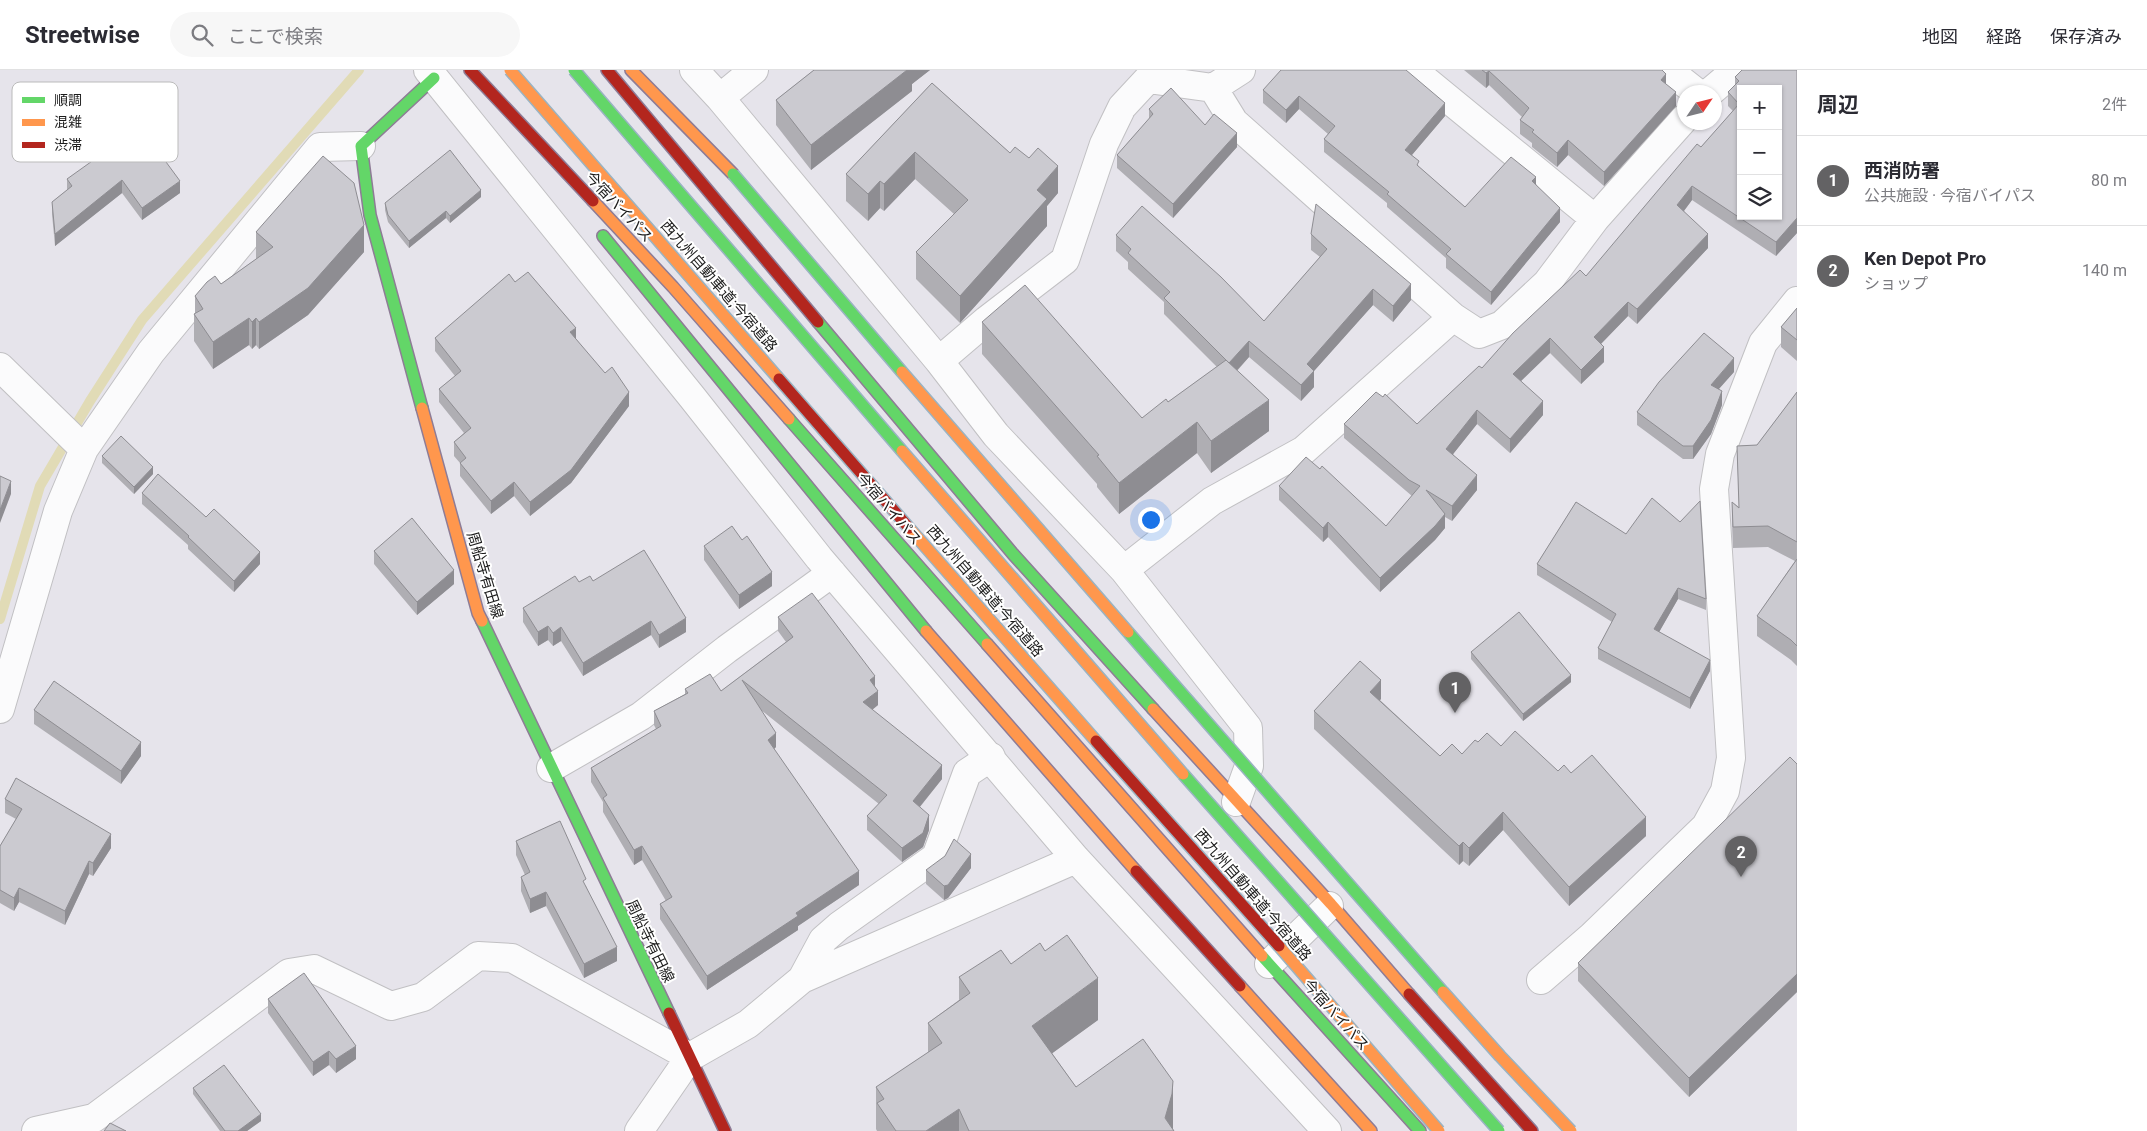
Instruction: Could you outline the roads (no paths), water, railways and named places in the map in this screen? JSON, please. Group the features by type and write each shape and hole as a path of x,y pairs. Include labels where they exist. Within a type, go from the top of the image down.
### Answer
{"main road":[{"path":"469,70 560,184"},
{"name":"今宿バイパス","path":"469,70 673,287 1270,964 1420,1131"},
{"name":"西九州自動車道;今宿道路","path":"510,70 1077,720 1249,912 1439,1131"},
{"name":"西九州自動車道;今宿道路","path":"574,70 1180,771 1499,1131"},
{"path":"607,70 1013,554 1236,802 1332,904 1460,1054 1532,1131"},
{"path":"631,70 733,174 1002,490 1500,1056 1571,1131"},
{"path":"361,146 431,74"},
{"name":"周船寺有田線","path":"361,146 370,216 478,613 725,1131"},
{"path":"597,229 898,599 1103,835 1372,1131"}],"street":[{"path":"694,70 720,98 939,361 996,435 1124,570 1248,728 1249,766 1236,802"},
{"path":"720,98 754,70"},
{"path":"939,361 987,320 1065,260 1104,144 1122,107 1148,79 1213,88 1241,70"},
{"path":"1413,70 1595,219"},
{"path":"1668,70 1687,85"},
{"path":"1718,85 1736,70"},
{"path":"431,74 832,573 991,757 1076,859 1328,1131"},
{"path":"1213,88 1234,122 1453,317 1479,334 1502,325 1547,283 1595,219 1677,127"},
{"path":"0,708 58,511 84,449 151,352 320,147 361,146"},
{"path":"1541,980 1592,936 1706,826 1725,791 1731,758 1714,489 1720,454 1763,343 1797,301"},
{"path":"1124,570 1212,501 1304,450 1453,317"},
{"path":"0,367 84,449"},
{"path":"551,768 641,716 727,649 832,573"},
{"path":"802,979 823,940 828,935 936,857 967,773 991,757"},
{"path":"639,1131 690,1057 748,1024 802,979 1076,859"},
{"path":"1270,964 1332,904"},
{"path":"36,1131 94,1118 289,973 314,969 390,1006 423,997 478,956 512,958 690,1057"}],"waterway":[{"path":"0,619 40,486 90,401 142,320 359,70"}],"place":[{"name":"西消防署","path":"1455,713"},
{"name":"Ken Depot Pro","path":"1741,877"}]}
